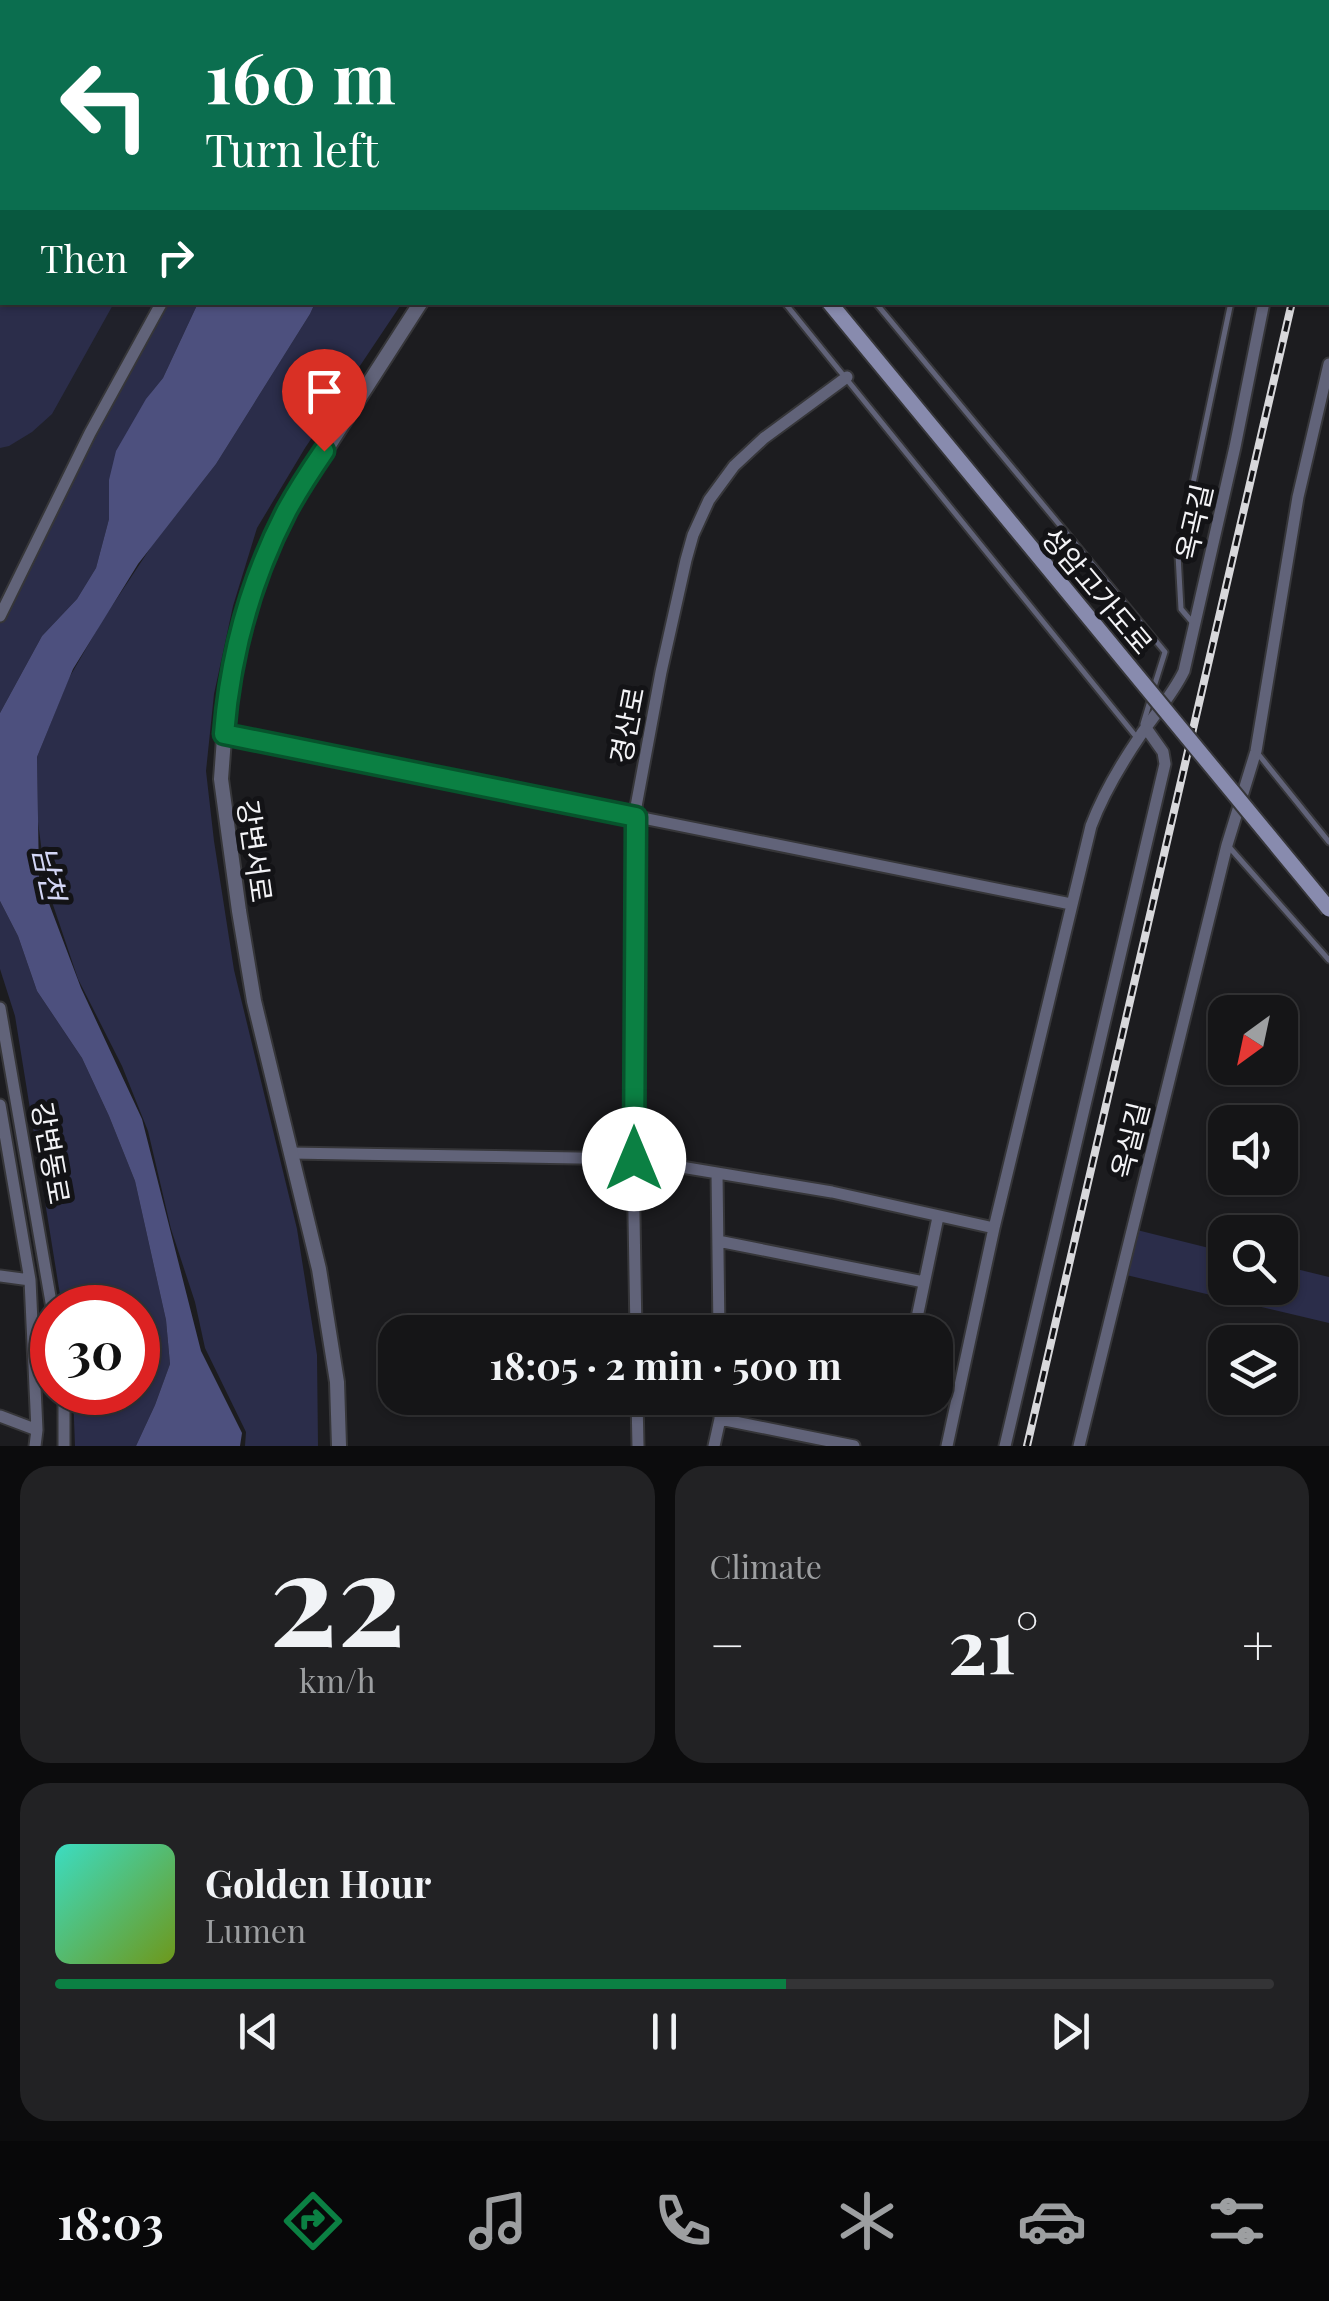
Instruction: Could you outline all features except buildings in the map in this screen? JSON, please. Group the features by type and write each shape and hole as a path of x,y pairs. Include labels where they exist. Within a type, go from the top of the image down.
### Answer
{"main road":[{"name":"성암고가도로","path":"830,305 1329,909"}],"street":[{"path":"0,616 90,433 160,305"},
{"name":"강변서로","path":"340,1446 337,1382 319,1269 254,1002 239,911 221,778 224,734 236,651 266,554 288,509 419,305"},
{"name":"옥곡길","path":"947,1446 994,1228 1091,826 1099,805 1142,733 1184,671 1263,305"},
{"path":"1256,751 1298,497 1329,364"},
{"name":"경산로","path":"636,1315 636,817 686,560 701,517 734,466 764,438 847,378"},
{"path":"1005,1446 1165,764 1162,752 1142,733"},
{"path":"224,734 1071,904"},
{"name":"옥실길","path":"1079,1446 1228,845 1256,751"},
{"name":"강변동로","path":"0,1008 48,1285"},
{"path":"0,1105 30,1280 35,1446"},
{"path":"290,1153 634,1159 832,1192 994,1228"},
{"path":"717,1173 719,1315"},
{"path":"917,1315 938,1217"},
{"path":"718,1241 924,1282"},
{"path":"0,1276 30,1280"},
{"path":"64,1415 64,1446"},
{"path":"637,1415 638,1446"},
{"path":"714,1446 720,1415"},
{"path":"0,1416 37,1430"},
{"path":"720,1419 807,1441 854,1446"}],"lane":[{"path":"786,305 1142,733"},
{"path":"878,305 1166,652 1142,733"},
{"path":"1195,625 1181,609 1178,556 1230,305"},
{"path":"1256,751 1329,842"},
{"path":"1228,845 1329,960"}],"shaded area":[{"path":"0,305 161,305 0,620"},
{"path":"0,305 113,305 52,414 32,432 0,448"},
{"path":"161,305 197,305 163,378 151,393 110,502 96,568 77,599 42,636 0,713 0,621"},
{"path":"197,305 314,305 216,464 138,564 73,669 37,757 39,877 81,988 142,1119 201,1351 242,1433 240,1446 136,1446 150,1415 160,1415 160,1391 170,1364 160,1285 135,1181 82,1058 37,991 18,936 0,901 0,713 42,636 77,599 96,568 109,519 109,480 116,451 163,378"},
{"path":"314,305 401,305 257,528 233,606 214,694 206,771 234,970 297,1229 317,1355 318,1446 245,1446 246,1432 205,1348 148,1131 122,1066 78,979 46,884 38,822 37,757 69,678 102,621 151,547 216,464"},
{"path":"0,901 18,936 37,991 82,1058 109,1116 135,1181 158,1285 58,1285 15,1016 0,969"},
{"path":"1133,1229 1208,1248 1208,1294 1122,1274"},
{"path":"1298,1269 1329,1277 1329,1323 1253,1305 1298,1305"},
{"path":"160,1293 166,1320 170,1364 160,1391"},
{"path":"74,1415 150,1415 136,1446 75,1446"}],"railway":[{"path":"1027,1446 1291,305"}],"route":[{"path":"324,451 288,509 254,587 236,651 224,734 636,817 634,1159"}],"water label":[{"name":"남천","path":"50,873"}]}
